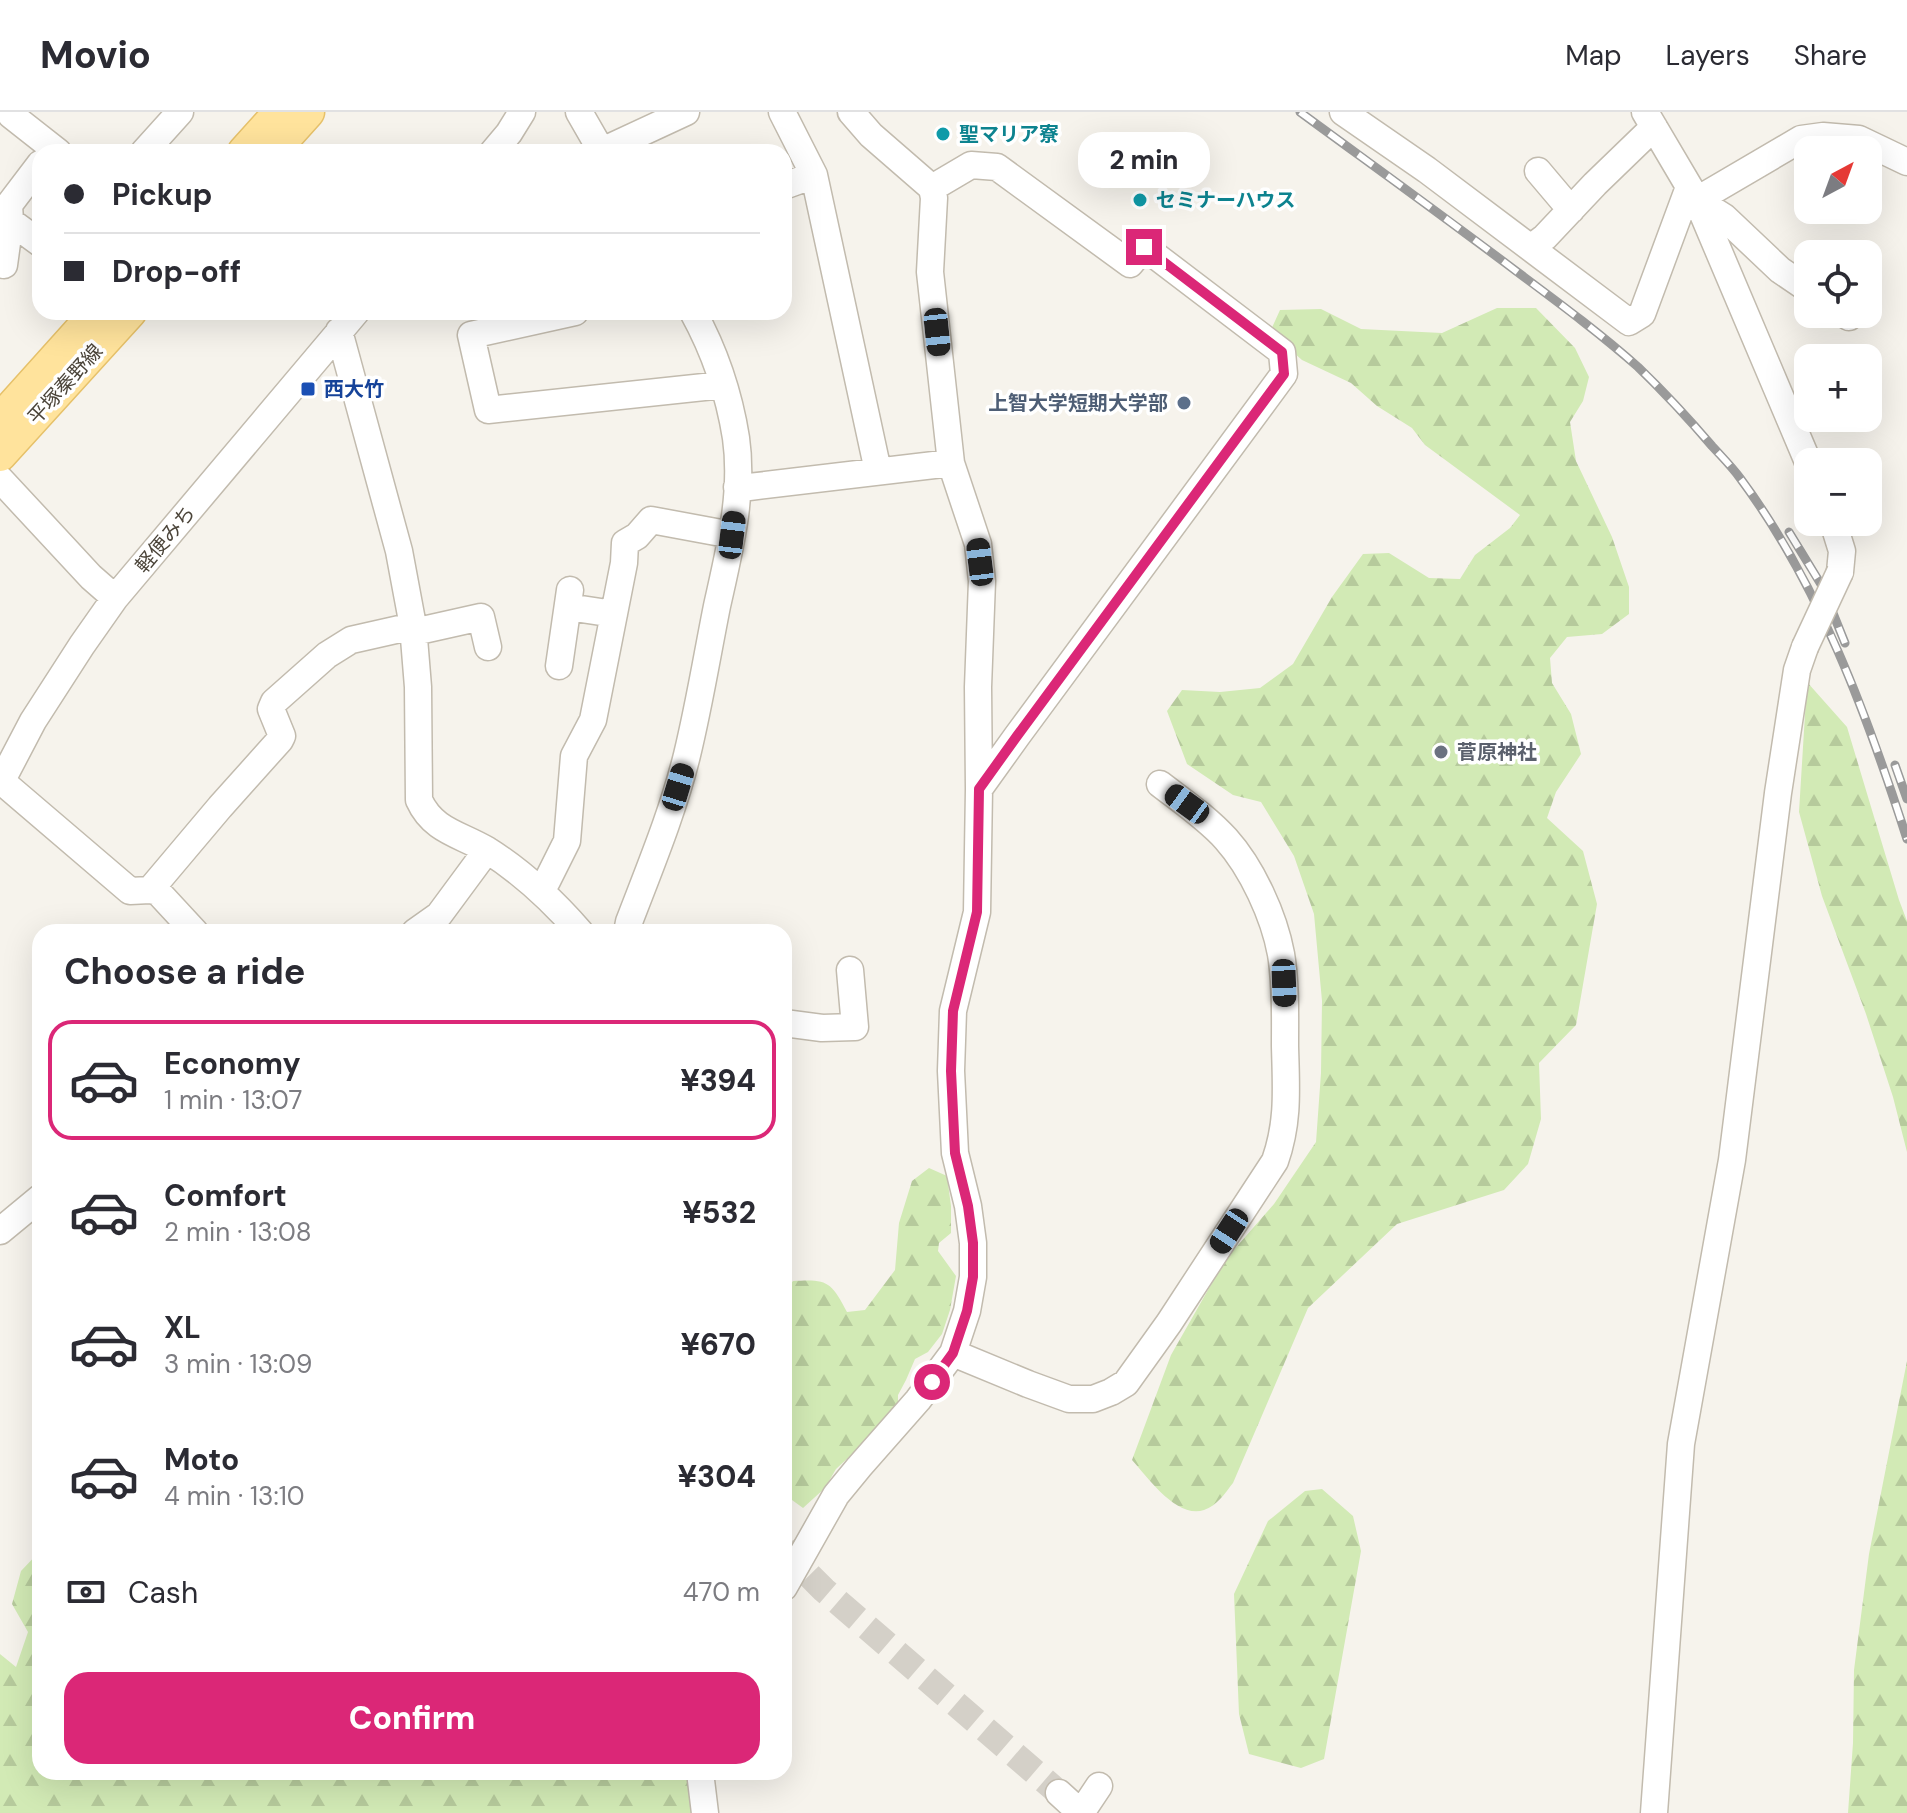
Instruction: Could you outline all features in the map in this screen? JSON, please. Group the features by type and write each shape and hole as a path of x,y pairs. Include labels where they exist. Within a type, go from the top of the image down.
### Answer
{"main road":[{"path":"251,144 280,112"},
{"path":"279,144 308,112"},
{"name":"平塚秦野線","path":"0,420 94,320"},
{"name":"平塚秦野線","path":"0,455 94,320"}],"street":[{"path":"151,144 180,112"},
{"path":"500,144 522,112"},
{"path":"579,112 597,144"},
{"path":"619,144 686,112"},
{"path":"782,112 814,175 878,471"},
{"path":"792,1573 836,1495 918,1400 953,1353 967,1311 973,1277 968,1206 955,1153 951,1071 953,1011 977,912 982,581 978,544 951,463 930,272 932,188 871,135 851,112"},
{"path":"1343,112 1532,247 1629,322 1642,314 1693,194 1801,139 1823,136 1859,139 1907,162"},
{"path":"11,115 40,144"},
{"path":"1532,247 1595,184 1649,120 1693,194 1802,448"},
{"path":"932,188 971,165 997,167 1009,173 1130,264 1144,247 1282,352 1284,374 979,789"},
{"path":"1538,171 1571,210"},
{"path":"792,183 814,175"},
{"path":"4,265 9,205 32,176"},
{"path":"1693,194 1724,217 1794,280"},
{"path":"10,221 32,237"},
{"path":"539,320 471,335 488,410 723,385"},
{"path":"629,924 669,817 687,757 732,535 737,487 736,439 723,385 697,320"},
{"path":"348,321 414,629 419,800 425,814 440,827 487,850 541,890 573,924"},
{"name":"軽便みち","path":"1,782 33,721 115,598 348,321"},
{"path":"737,487 951,463"},
{"path":"0,479 91,577 115,598"},
{"path":"541,890 567,841 574,756 593,720 624,563 625,543 637,536 651,520 732,535"},
{"path":"1654,1813 1681,1444 1732,1160 1778,793 1797,670 1840,572 1842,551 1837,536"},
{"path":"559,666 569,599 614,614"},
{"path":"150,890 280,740 282,736 271,709 274,702 327,655 351,640 481,617 488,647"},
{"path":"979,720 1017,736"},
{"path":"1,782 130,891 158,892 188,924"},
{"path":"953,1353 1069,1399 1093,1399 1126,1383 1275,1161 1286,1118 1285,1017 1277,938 1262,897 1246,866 1225,838 1160,784"},
{"path":"426,924 439,915 487,850"},
{"path":"792,1024 854,1032 850,970"},
{"path":"0,1231 32,1205"},
{"path":"701,1780 705,1813"},
{"path":"1059,1793 1081,1813 1099,1786"}],"green space":[{"path":"1497,308 1536,308 1575,348 1589,377 1583,401 1570,422 1576,461 1612,537 1629,587 1629,614 1602,634 1567,637 1550,658 1552,683 1571,714 1581,754 1556,792 1547,818 1583,851 1597,904 1576,1025 1539,1063 1541,1119 1528,1164 1504,1190 1397,1224 1308,1308 1233,1483 1213,1506 1204,1510 1184,1509 1164,1495 1132,1460 1171,1355 1225,1260 1274,1204 1316,1142 1322,1001 1314,914 1294,856 1261,802 1233,795 1187,764 1167,711 1182,690 1220,692 1260,688 1293,664 1332,597 1363,554 1389,553 1429,578 1460,579 1475,555 1510,528 1520,515 1425,445 1412,428 1377,406 1351,383 1302,360 1270,332 1280,310 1321,309 1361,329 1442,333"},
{"path":"1807,682 1847,727 1907,921 1907,1152 1866,1014 1822,896 1799,812"},
{"path":"929,1168 947,1176 951,1233 939,1243 938,1251 956,1276 942,1334 928,1352 915,1359 898,1395 898,1407 836,1469 825,1488 803,1508 792,1500 792,1282 827,1284 847,1312 865,1310 895,1270 899,1223 912,1181"},
{"path":"1907,1361 1907,1813 1848,1813 1854,1670 1869,1554"},
{"path":"1322,1489 1353,1516 1361,1551 1324,1759 1301,1768 1249,1754 1239,1714 1234,1594 1268,1521 1305,1491"},
{"path":"32,1559 32,1780 693,1780 692,1813 0,1813 0,1654 16,1667 28,1632 12,1604 21,1571"}],"tunnel":[{"path":"792,1558 824,1590 1059,1793"}],"railway":[{"path":"1300,112 1568,310 1638,367 1734,470 1768,519 1817,606 1857,698 1907,839"},
{"path":"1789,532 1822,586 1845,643"},
{"path":"1895,765 1907,799"}],"place":[{"name":"聖マリア寮","path":"943,134"},
{"name":"セミナーハウス","path":"1140,200"},
{"name":"西大竹","path":"308,389"},
{"name":"上智大学短期大学部","path":"1184,403"},
{"name":"菅原神社","path":"1441,752"}],"route":[{"path":"932,1382 953,1353 967,1311 973,1277 968,1206 955,1153 951,1071 953,1011 977,912 979,789 1284,374 1282,352 1144,247"}]}
